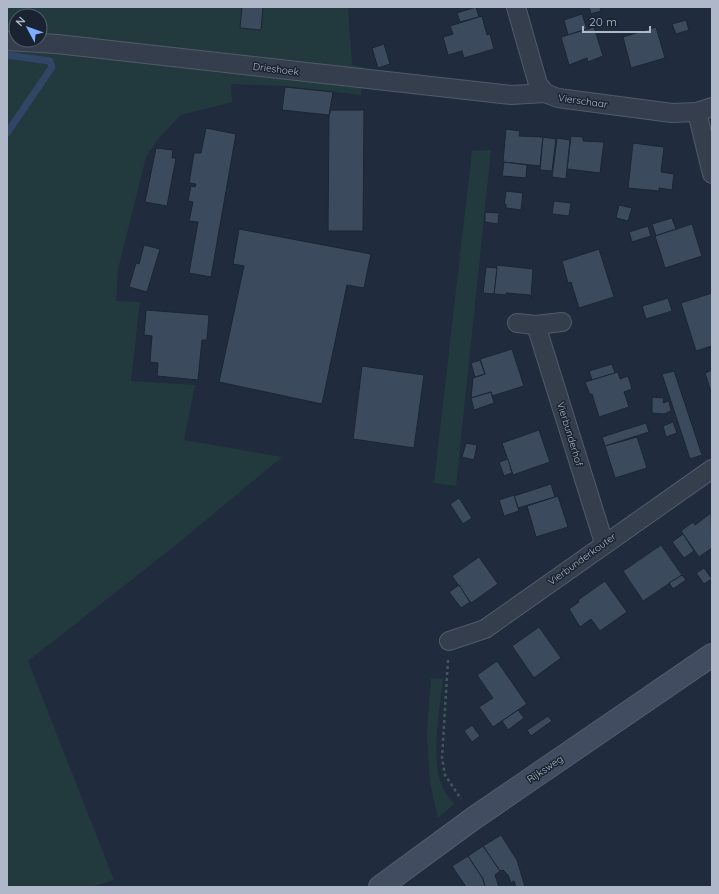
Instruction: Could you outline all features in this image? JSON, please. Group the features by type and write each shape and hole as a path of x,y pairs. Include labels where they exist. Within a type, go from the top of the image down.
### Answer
{"main road":[{"name":"Rijksweg","path":"380,887 474,818 712,655"}],"street":[{"name":"Vierschaar","path":"516,7 538,84 546,93 558,98 672,113 704,109"},
{"name":"Drieshoek","path":"7,41 57,44 511,95 546,93"},
{"path":"704,109 712,174"},
{"path":"517,323 536,325 562,322"},
{"name":"Vierbunderhof","path":"536,325 604,543"},
{"name":"Vierbunderkouter","path":"449,641 485,629 585,559 604,543 712,469"}],"path":[{"path":"449,641 442,758 445,776 474,818"}],"green space":[{"path":"7,7 348,7 352,65 363,67 361,95 285,86 231,84 232,102 181,115 159,138 146,157 118,269 116,301 140,302 131,381 195,385 184,440 282,457 176,545 28,661 114,880 91,887 7,887"},
{"path":"491,150 456,486 434,483 472,151"},
{"path":"431,678 443,679 436,748 438,774 442,786 454,804 438,818 430,783 427,733"}],"building":[{"path":"242,7 263,7 261,30 240,28"},
{"path":"476,7 479,17 460,22 457,13"},
{"path":"589,7 600,7 601,11 591,14"},
{"path":"582,14 587,29 568,35 564,20"},
{"path":"482,16 487,35 490,34 494,49 464,58 462,51 448,55 443,37 453,34 450,26"},
{"path":"686,20 689,30 676,34 672,24"},
{"path":"594,27 603,56 588,62 587,58 569,65 561,37"},
{"path":"656,27 665,58 631,68 623,37"},
{"path":"384,44 390,64 378,68 372,48"},
{"path":"285,87 333,92 329,115 282,110"},
{"path":"331,110 364,110 363,231 328,231 329,115"},
{"path":"206,128 236,134 211,277 189,273 198,222 189,221 193,202 188,201 191,186 195,187 196,184 189,183 194,153 201,153"},
{"path":"506,129 520,131 519,136 543,137 540,166 503,162"},
{"path":"571,136 583,137 583,141 604,142 600,173 567,169"},
{"path":"543,137 556,139 552,171 540,170"},
{"path":"557,138 570,140 566,179 552,177"},
{"path":"633,143 664,147 661,172 674,174 672,190 659,188 659,191 628,188"},
{"path":"156,148 173,150 172,158 176,158 167,206 145,202"},
{"path":"504,162 527,165 526,178 502,176"},
{"path":"506,191 523,193 521,210 506,208 506,204 504,205"},
{"path":"554,201 571,203 569,216 552,214"},
{"path":"619,205 632,208 628,221 616,218"},
{"path":"485,212 499,213 498,224 485,222"},
{"path":"672,218 676,229 656,236 652,224"},
{"path":"692,224 702,256 665,268 655,236"},
{"path":"648,226 651,236 632,242 629,232"},
{"path":"239,229 371,254 364,288 347,285 322,404 219,382 244,266 233,264"},
{"path":"144,245 160,249 147,292 129,287 136,263 139,264"},
{"path":"599,249 614,297 579,308 571,282 568,283 562,261"},
{"path":"497,265 533,269 531,298 530,295 506,293 506,295 494,294"},
{"path":"486,267 497,268 494,294 483,293"},
{"path":"712,293 712,346 696,351 681,303"},
{"path":"668,298 672,311 646,319 642,306"},
{"path":"146,310 209,315 207,340 202,340 198,380 157,376 158,363 150,362 152,336 144,335"},
{"path":"512,349 524,386 492,396 491,392 471,398 473,378 485,374 480,359"},
{"path":"480,360 485,374 475,377 471,363"},
{"path":"612,364 615,373 592,380 589,371"},
{"path":"362,366 424,375 414,448 353,439"},
{"path":"712,370 712,395 705,373"},
{"path":"674,371 702,455 690,459 662,374"},
{"path":"618,372 620,379 628,376 632,389 624,392 629,407 599,417 592,394 590,395 585,382"},
{"path":"491,392 494,403 474,410 471,398"},
{"path":"652,397 664,398 663,403 669,401 671,411 664,414 652,413"},
{"path":"673,422 677,433 666,437 663,426"},
{"path":"646,423 649,432 605,446 602,437"},
{"path":"539,430 550,462 513,475 502,443"},
{"path":"637,437 647,468 615,478 605,446"},
{"path":"466,443 477,445 474,460 462,457"},
{"path":"508,459 512,473 504,476 499,462"},
{"path":"551,484 555,497 518,508 514,496"},
{"path":"514,495 519,511 504,516 499,500"},
{"path":"558,496 568,527 536,537 527,506"},
{"path":"459,498 472,518 463,524 450,504"},
{"path":"711,513 712,548 699,557 681,531 693,522 695,525"},
{"path":"683,534 694,551 684,558 672,542"},
{"path":"661,545 682,575 643,601 623,571"},
{"path":"479,557 498,584 471,603 452,576"},
{"path":"704,568 712,579 704,584 696,573"},
{"path":"682,575 686,580 673,589 669,583"},
{"path":"605,581 627,612 600,631 591,619 580,627 569,609 579,602 578,600"},
{"path":"459,585 470,602 461,608 449,592"},
{"path":"539,627 561,658 534,678 512,646"},
{"path":"497,661 527,704 493,727 479,707 493,698 477,675"},
{"path":"518,710 524,718 508,730 502,721"},
{"path":"548,716 552,721 531,736 527,730"},
{"path":"472,725 480,736 472,742 464,731"},
{"path":"501,835 517,860 525,887 516,887 514,881 511,883 508,875 503,870 500,871 483,846"},
{"path":"483,846 500,871 495,875 499,887 485,887 483,879 468,856"},
{"path":"468,856 483,879 485,887 466,887 452,866"}],"waterway":[{"path":"7,55 50,61 52,67 7,133"}]}
